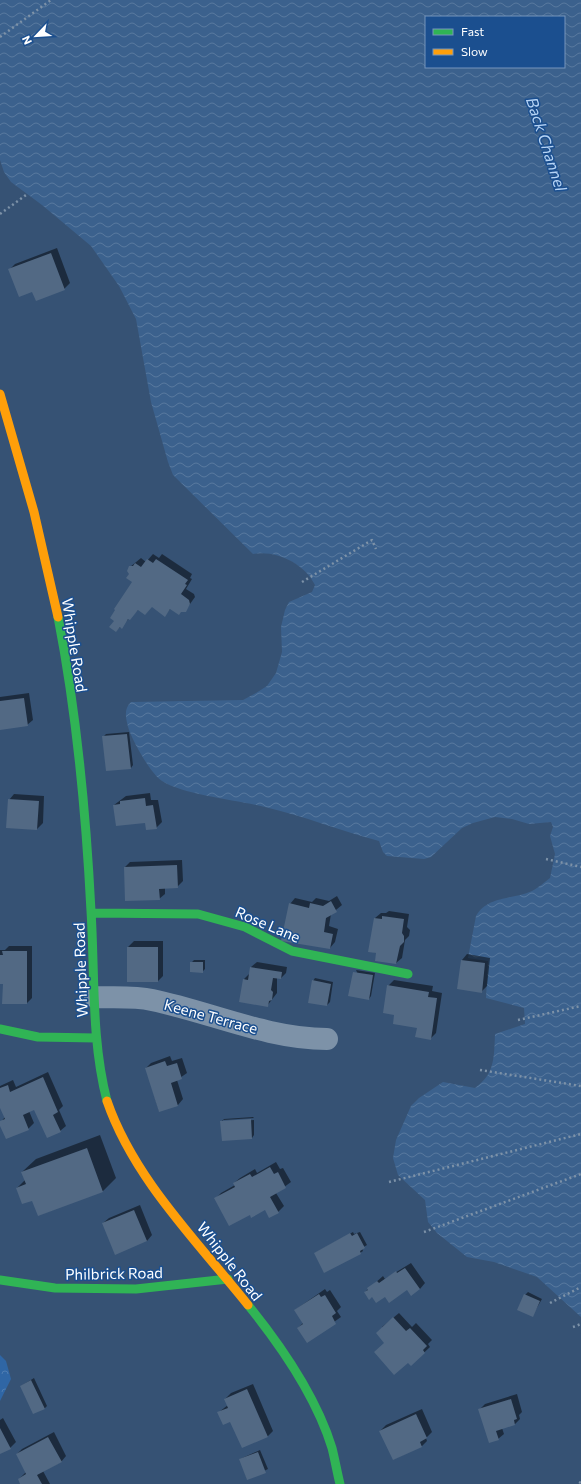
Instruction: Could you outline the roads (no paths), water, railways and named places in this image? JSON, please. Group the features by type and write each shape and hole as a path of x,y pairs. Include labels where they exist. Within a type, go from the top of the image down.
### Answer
{"main road":[{"name":"Whipple Road","path":"0,394 3,414 34,510 61,634 80,772 92,913 96,1038 105,1092 121,1135 147,1179 228,1279 297,1375 323,1426 331,1448 340,1484"},
{"name":"Rose Lane","path":"92,913 198,914 250,929 279,946 292,951 408,974"},
{"path":"0,1028 38,1037 96,1038"},
{"name":"Philbrick Road","path":"0,1280 55,1288 136,1289 228,1279"}],"street":[{"name":"Keene Terrace","path":"95,997 151,1000 263,1030 308,1039 327,1039"}],"water":[{"name":"Back Channel","path":"0,0 581,0 581,1317 537,1277 494,1262 467,1257 437,1233 428,1222 425,1200 398,1175 393,1158 396,1140 411,1106 419,1098 443,1082 475,1088 482,1083 490,1071 494,1058 495,1034 525,1024 524,1008 486,998 488,961 468,958 476,916 481,909 494,901 532,891 550,878 555,854 550,836 553,827 551,822 529,824 512,819 495,817 473,823 462,828 431,857 424,859 387,856 383,852 379,841 254,804 197,794 172,786 157,777 138,750 129,730 126,715 128,705 131,702 243,700 267,686 276,673 282,652 281,627 285,610 289,602 312,592 315,585 304,570 297,564 280,556 262,553 253,554 173,475 151,402 136,319 119,286 91,246 42,205 11,182 4,172 0,160"}]}
